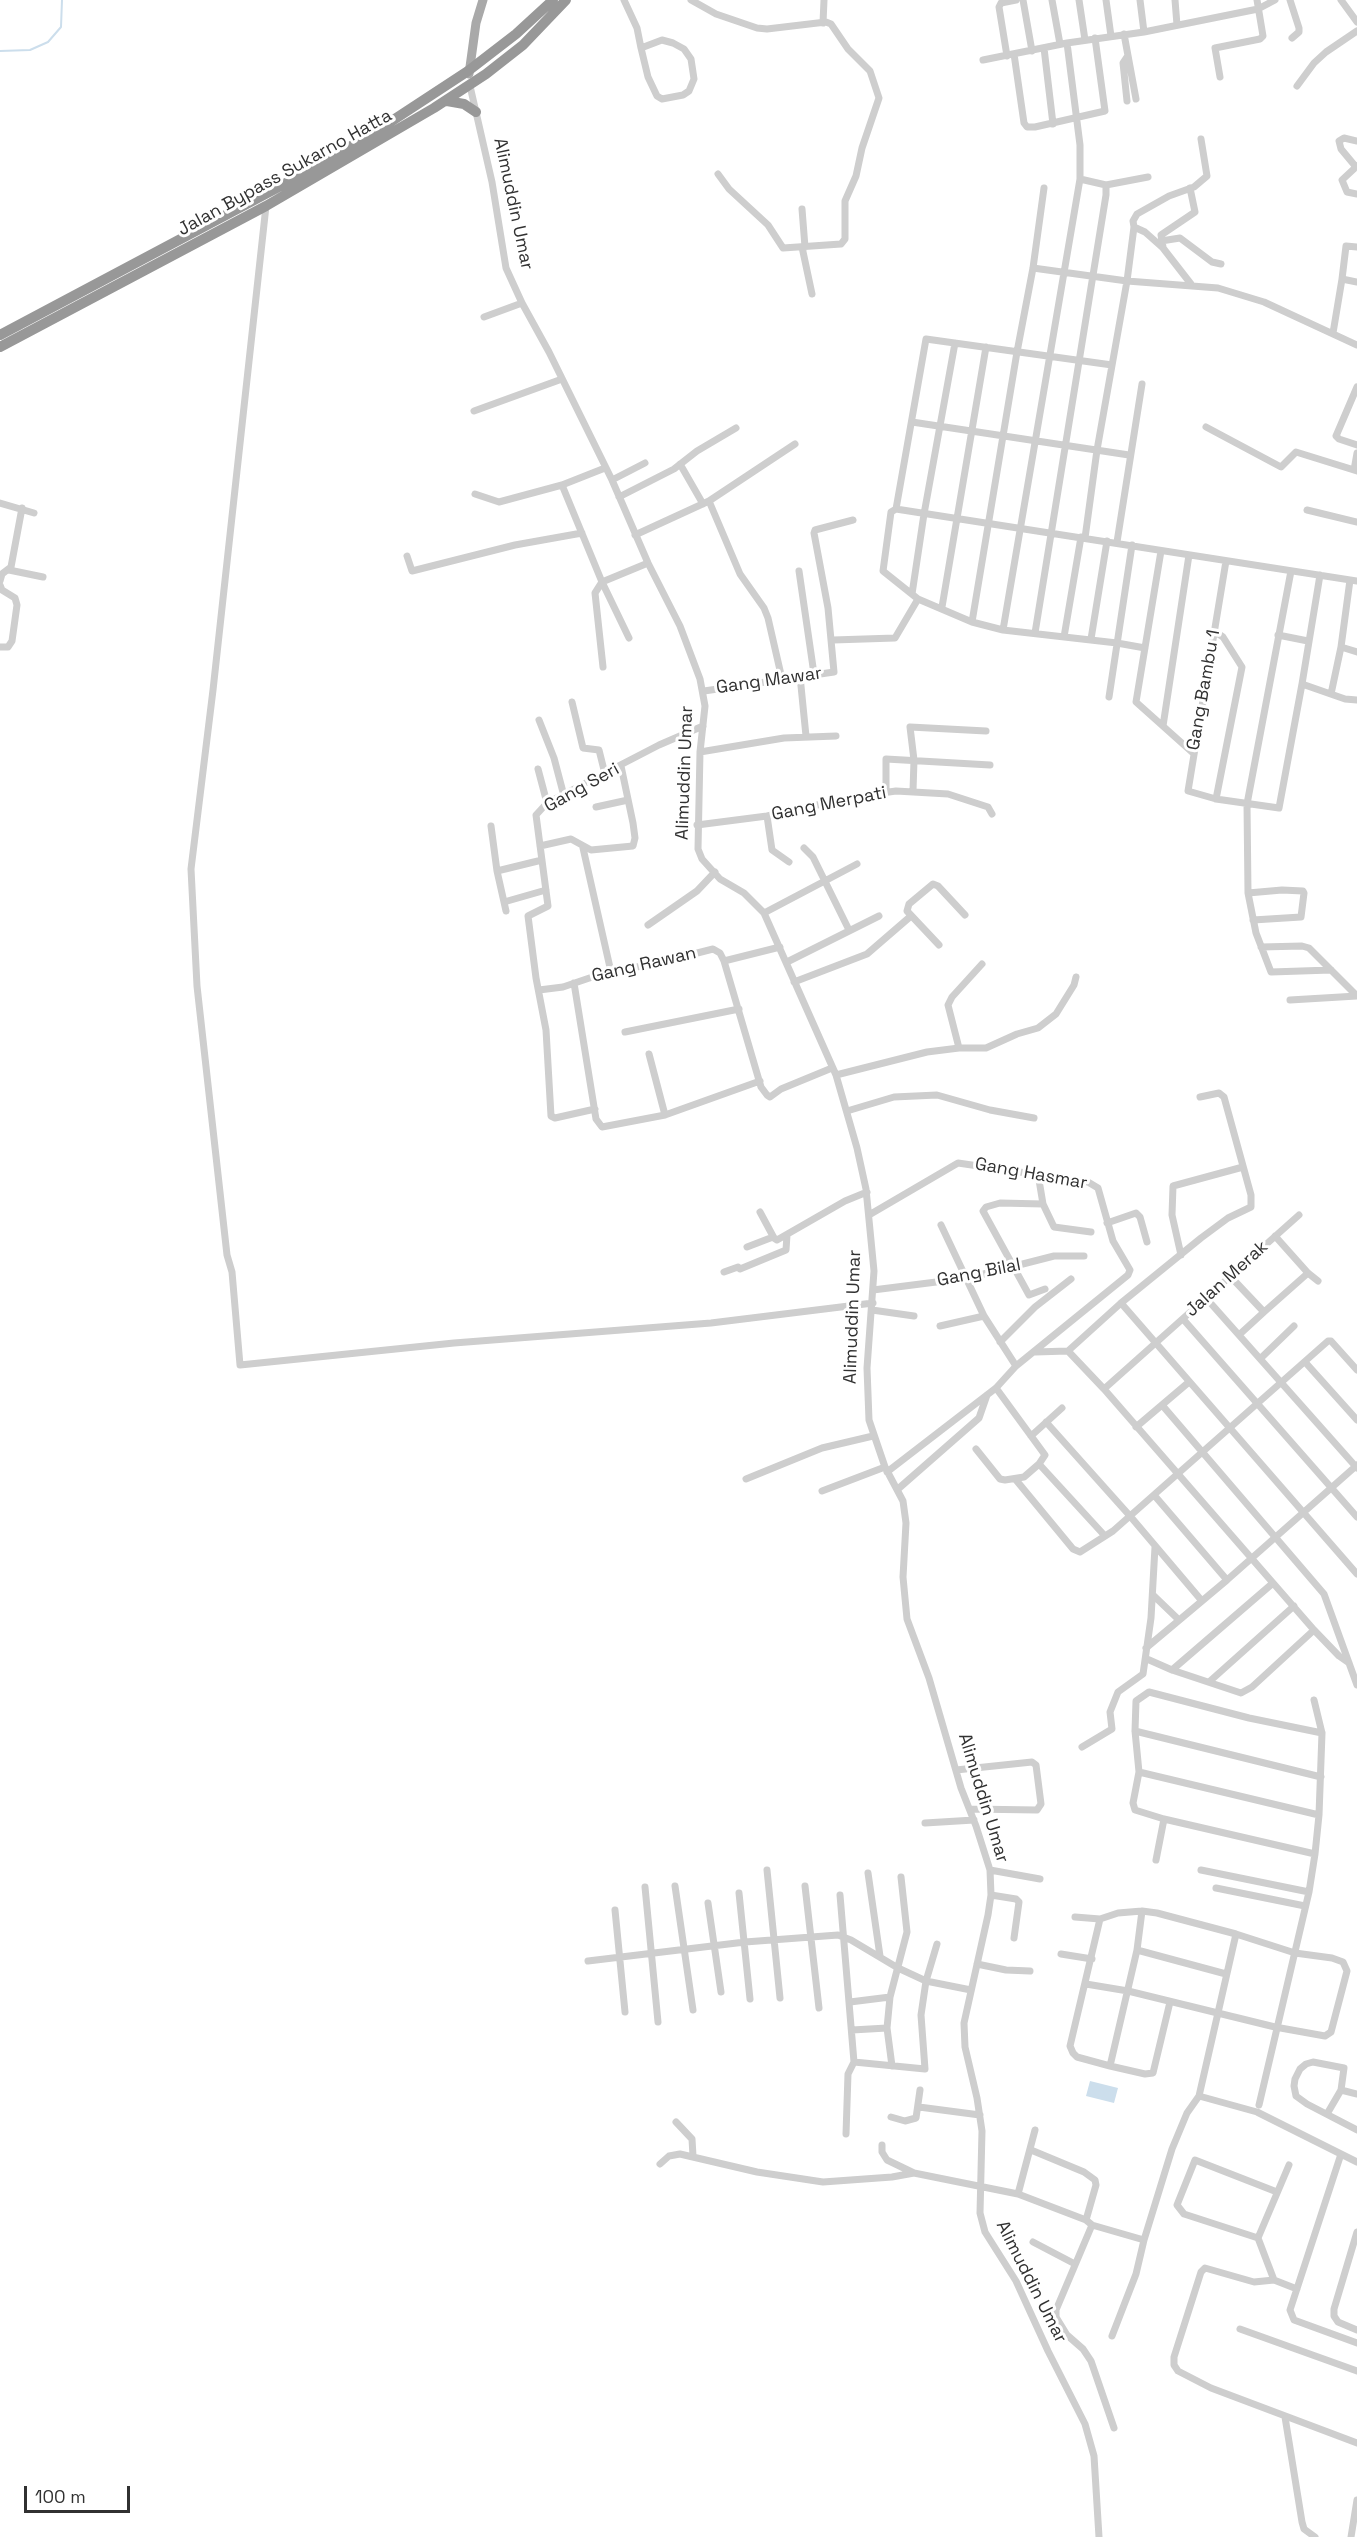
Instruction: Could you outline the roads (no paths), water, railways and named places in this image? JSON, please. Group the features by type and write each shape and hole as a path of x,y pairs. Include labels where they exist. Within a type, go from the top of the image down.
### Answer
{"highway":[{"name":"Jalan Bypass Sukarno Hatta","path":"0,347 37,321 303,174 394,120 468,71 516,34 553,0"},
{"name":"Jalan Bypass Sukarno Hatta","path":"62,307 266,206 470,86 523,45 566,0"},
{"path":"447,100 464,104 476,112"},
{"name":"Jalan Bypass Sukarno Hatta","path":"0,335 37,321"}],"main road":[{"name":"Alimuddin Umar","path":"470,86 468,71 476,23 483,0"}],"street":[{"path":"624,0 637,27 641,48 648,77 657,96 662,99 683,95 689,91 694,79 691,59 684,50 673,42 662,40 641,48"},
{"path":"691,0 716,14 757,28 767,29 824,22 835,28 848,50 870,71 879,98 862,148 856,176 845,201 844,242 841,244 783,248 768,225 729,189 718,174"},
{"path":"824,0 824,22"},
{"path":"1016,0 1001,3 999,7 1025,125 1029,128 1103,112 1106,109 1095,38"},
{"path":"1023,0 1032,51"},
{"path":"1003,630 1080,179 1077,117 1052,0"},
{"path":"1079,0 1085,40"},
{"path":"1106,0 1111,36"},
{"path":"1140,0 1144,32"},
{"path":"1175,0 1177,25"},
{"path":"1220,77 1215,48 1262,38 1257,0"},
{"path":"983,60 1095,38 1144,32 1258,9 1275,0"},
{"path":"1290,0 1299,28 1299,32 1292,39"},
{"path":"1341,0 1357,22"},
{"path":"1298,86 1314,63 1326,52 1357,32"},
{"path":"1124,34 1127,57 1123,63 1132,100"},
{"path":"1044,48 1053,124"},
{"name":"Alimuddin Umar","path":"470,86 492,182 504,258 522,303 612,480 635,535 687,643 704,691 697,825 698,849 702,859 720,879 744,893 764,913 834,1072 847,1111 867,1191 873,1254 873,1306 867,1392 873,1436 886,1470 903,1502 906,1522 903,1577 907,1619 929,1678 956,1770 990,1870 991,1894 964,2023 965,2047 980,2115 982,2152 979,2185 980,2213 985,2232 1016,2281 1085,2424 1095,2456 1099,2537"},
{"path":"1357,141 1344,138 1339,141 1341,149 1356,167 1342,180 1347,192 1357,194"},
{"path":"1064,637 1127,281 1133,221 1137,214 1200,183 1208,174 1201,139"},
{"path":"1080,179 1106,185 1148,177"},
{"path":"1035,633 1095,276 1106,185"},
{"path":"972,622 1002,436 1034,268 1044,188"},
{"path":"1162,241 1172,228 1195,212 1190,188"},
{"path":"266,206 191,869 196,986 227,1255 233,1280 240,1365 454,1343 711,1323 873,1306 914,1316"},
{"path":"802,210 804,247 812,294"},
{"path":"1134,228 1162,241 1191,285"},
{"path":"1172,228 1180,238 1209,261 1221,264"},
{"path":"1145,232 1162,241 1180,238"},
{"path":"1333,333 1346,246 1357,247"},
{"path":"1034,268 1127,281 1218,288 1264,302 1357,345"},
{"path":"1342,279 1357,282"},
{"path":"484,317 522,303"},
{"path":"896,509 924,341 955,343 1112,365"},
{"path":"853,520 815,530 814,533 833,640 895,638 915,596 924,514 955,343"},
{"path":"942,607 955,519 986,347"},
{"path":"474,411 562,379"},
{"path":"1117,543 1129,455 1142,384"},
{"path":"1357,387 1336,436 1357,445"},
{"path":"912,422 1129,455"},
{"path":"1206,427 1281,467 1296,452 1355,471 1357,453"},
{"path":"619,497 680,464 736,428"},
{"path":"635,535 706,502 795,444"},
{"path":"612,480 645,463"},
{"path":"680,464 706,502 740,574 764,608 782,679"},
{"path":"475,494 499,502 561,485 605,468"},
{"path":"561,485 602,582 629,638"},
{"path":"0,503 34,513"},
{"path":"9,570 22,508"},
{"path":"1145,648 1091,639 1003,630 972,622 915,596 893,581 882,567 891,512 896,509 987,525 1107,541 1353,580 1331,694"},
{"path":"1307,510 1357,522"},
{"path":"407,556 412,571 515,545 582,533"},
{"path":"1091,639 1107,541"},
{"path":"1109,697 1132,545"},
{"path":"1161,551 1136,702 1193,753"},
{"path":"1163,726 1189,555"},
{"name":"Gang Bambu 1","path":"1216,799 1188,790 1226,561"},
{"path":"603,667 595,600 597,588 602,582 648,563"},
{"path":"0,646 8,647 12,642 17,605 15,598 6,593 0,583 2,574 9,570 43,577"},
{"path":"799,571 814,674"},
{"path":"1292,571 1247,804 1248,892 1261,947 1272,972 1331,970"},
{"path":"1214,631 1223,637 1242,667 1216,799 1275,808 1280,806 1320,575"},
{"path":"1278,635 1308,641"},
{"name":"Gang Mawar","path":"704,691 834,671 833,640"},
{"path":"1341,648 1357,652"},
{"path":"800,676 806,736"},
{"path":"1302,684 1357,700"},
{"path":"572,702 583,748 599,750 605,774"},
{"path":"539,720 554,758 564,796"},
{"name":"Gang Seri","path":"546,890 536,815 547,803 659,745 703,726"},
{"path":"913,791 914,760 910,727 986,731"},
{"path":"700,752 784,738 836,736"},
{"path":"886,791 886,759 990,765"},
{"path":"540,846 571,839 583,848 591,850 633,846 635,838 621,766"},
{"path":"538,770 547,803"},
{"name":"Gang Merpati","path":"697,825 767,816 886,791 948,794 988,807 992,814"},
{"path":"596,807 628,800"},
{"path":"767,816 772,850 789,862"},
{"path":"491,826 497,871 506,910"},
{"path":"583,848 611,972"},
{"path":"804,848 813,857 849,930"},
{"path":"497,871 542,860"},
{"path":"764,913 857,864"},
{"path":"648,925 697,891 715,872"},
{"path":"939,945 911,916 907,908 909,904 933,884 938,886 965,915"},
{"path":"504,902 546,890 546,908 528,916 549,1062 551,1116 555,1118 595,1109"},
{"path":"1248,892 1282,890 1303,891 1304,893 1301,917 1253,920"},
{"path":"787,962 879,916"},
{"path":"794,982 867,954 911,916"},
{"path":"1261,947 1306,946 1357,996 1290,1000"},
{"name":"Gang Rawan","path":"539,990 551,990 611,972 713,949 720,953 724,961 780,947"},
{"path":"724,961 760,1081 764,1092 770,1097 781,1089 834,1072 927,1052 959,1048 986,1048 1045,1025 1056,1014 1070,993 1076,977"},
{"path":"959,1048 948,1005 952,997 982,964"},
{"path":"574,983 597,1121 604,1127 665,1115 760,1081"},
{"path":"625,1032 739,1009"},
{"path":"649,1054 665,1115"},
{"path":"1035,1352 1068,1351 1121,1303 1228,1218 1251,1207 1251,1195 1224,1097 1219,1093 1200,1097"},
{"path":"847,1111 894,1097 937,1095 990,1110 1034,1118"},
{"name":"Gang Hasmar","path":"869,1215 958,1163 1038,1174 1095,1185 1101,1197 1107,1222"},
{"path":"1181,1255 1172,1215 1173,1186 1243,1167"},
{"path":"1038,1174 1043,1204 1054,1227 1091,1232"},
{"path":"760,1212 773,1237 777,1240 867,1191"},
{"path":"1043,1204 1000,1203 983,1208 984,1214 1029,1295 1045,1289"},
{"path":"822,1491 886,1470 938,1435 996,1388 1016,1366 1130,1272 1127,1263 1116,1248 1107,1222 1136,1213 1140,1217 1147,1242"},
{"name":"Jalan Merak","path":"1104,1389 1299,1215"},
{"path":"941,1225 984,1316 1016,1366"},
{"path":"724,1272 738,1267 740,1269 786,1250 787,1235"},
{"path":"1275,1236 1318,1281"},
{"path":"747,1247 773,1237"},
{"name":"Gang Bilal","path":"873,1290 968,1278 1054,1256 1084,1256"},
{"path":"1240,1334 1308,1273"},
{"path":"1230,1276 1264,1312"},
{"path":"1000,1342 1035,1307 1071,1279"},
{"path":"1146,1648 1356,1466 1206,1298"},
{"path":"1121,1303 1357,1574"},
{"path":"940,1326 984,1316"},
{"path":"1183,1319 1357,1517"},
{"path":"1261,1358 1294,1326"},
{"path":"1016,1480 1077,1552 1105,1536 1130,1516 1330,1341 1357,1370"},
{"path":"1068,1351 1104,1389 1314,1630 1339,1656 1352,1664"},
{"path":"1305,1362 1357,1420"},
{"path":"1136,1427 1189,1382"},
{"path":"976,1449 1000,1479 1016,1480 1030,1473 1040,1464 1045,1453 996,1388"},
{"path":"898,1489 979,1418 987,1395"},
{"path":"1162,1405 1324,1594 1352,1664 1357,1685"},
{"path":"1031,1436 1062,1408"},
{"path":"1046,1422 1202,1601"},
{"path":"746,1479 800,1456 873,1436"},
{"path":"1040,1464 1105,1536"},
{"path":"1154,1495 1227,1580"},
{"path":"1082,1747 1112,1729 1111,1704 1118,1692 1141,1677 1147,1659 1155,1547"},
{"path":"1172,1670 1273,1583"},
{"path":"1153,1595 1179,1620"},
{"path":"1209,1682 1294,1606"},
{"path":"1147,1659 1236,1692 1247,1691 1314,1630"},
{"path":"1315,1854 1164,1819 1135,1810 1133,1803 1139,1772 1135,1731 1136,1701 1149,1692 1249,1718 1322,1733"},
{"path":"1259,2105 1275,2027 1309,1892 1315,1854 1320,1815 1322,1733 1314,1700"},
{"path":"1135,1731 1321,1777"},
{"path":"956,1770 1034,1763 1040,1784 1039,1808 1031,1811 970,1809"},
{"path":"1139,1772 1320,1815"},
{"path":"1156,1860 1164,1819"},
{"path":"925,1823 974,1821"},
{"path":"767,1870 780,1998"},
{"path":"990,1870 1040,1879"},
{"path":"1201,1870 1309,1892"},
{"path":"868,1873 880,1956"},
{"path":"891,2066 887,2028 890,1997 908,1932 901,1877"},
{"path":"675,1886 693,2010"},
{"path":"805,1886 819,2008"},
{"path":"645,1887 658,2022"},
{"path":"1216,1888 1305,1906"},
{"path":"739,1893 750,1999"},
{"path":"991,1894 1016,1899 1019,1902 1014,1938"},
{"path":"840,1895 854,2062 849,2074 846,2134"},
{"path":"708,1903 721,1992"},
{"path":"615,1910 625,2012"},
{"path":"1110,2066 1137,1950 1142,1911"},
{"path":"1075,1917 1100,1919 1118,1913 1142,1911 1236,1934 1295,1953 1332,1958 1343,1962 1347,1971 1331,2032 1325,2036 1275,2027 1128,1991 1086,1984"},
{"path":"1100,1919 1071,2050 1077,2057 1145,2074 1153,2073 1170,2002"},
{"path":"1112,2337 1136,2274 1172,2149 1187,2113 1199,2096 1236,1934"},
{"path":"588,1961 744,1942 832,1935 843,1937 926,1981 970,1990"},
{"path":"854,2062 925,2069 921,2015 926,1981 937,1944"},
{"path":"1137,1950 1226,1974"},
{"path":"1061,1954 1092,1959"},
{"path":"977,1964 1006,1970 1030,1971"},
{"path":"850,2002 890,1997"},
{"path":"852,2030 887,2028"},
{"path":"1327,2114 1341,2090 1344,2068 1313,2062 1306,2064 1300,2068 1294,2086 1296,2096 1307,2104 1357,2130"},
{"path":"891,2117 905,2121 914,2120 919,2108 920,2090"},
{"path":"1341,2090 1357,2094"},
{"path":"1199,2096 1257,2112 1357,2162"},
{"path":"919,2108 980,2115"},
{"path":"675,2122 693,2139 693,2156"},
{"path":"1018,2194 1035,2130"},
{"path":"882,2145 882,2152 887,2160 914,2173 1018,2194 1089,2222 1144,2240"},
{"path":"1031,2150 1084,2172 1095,2180 1096,2186 1089,2222 1056,2310 1056,2317 1067,2336 1083,2349 1091,2361 1114,2428"},
{"path":"660,2164 669,2156 677,2154 757,2172 823,2182 892,2177 914,2173"},
{"path":"1341,2154 1290,2310 1294,2320 1357,2343"},
{"path":"1258,2238 1184,2214 1178,2210 1178,2198 1195,2160 1277,2192"},
{"path":"1274,2280 1258,2238 1289,2165"},
{"path":"1357,2232 1334,2309 1334,2316 1338,2322 1357,2330"},
{"path":"1033,2242 1074,2264"},
{"path":"1297,2289 1274,2280 1254,2282 1205,2268 1201,2272 1174,2357 1174,2365 1178,2370 1211,2388 1357,2443"},
{"path":"1240,2329 1357,2371"},
{"path":"1285,2417 1302,2522 1304,2529 1315,2537"},
{"path":"1351,2537 1357,2500"}],"water":[{"path":"1090,2081 1118,2088 1114,2103 1086,2096"}],"waterway":[{"path":"0,51 30,50 48,42 61,27 62,0"}]}
